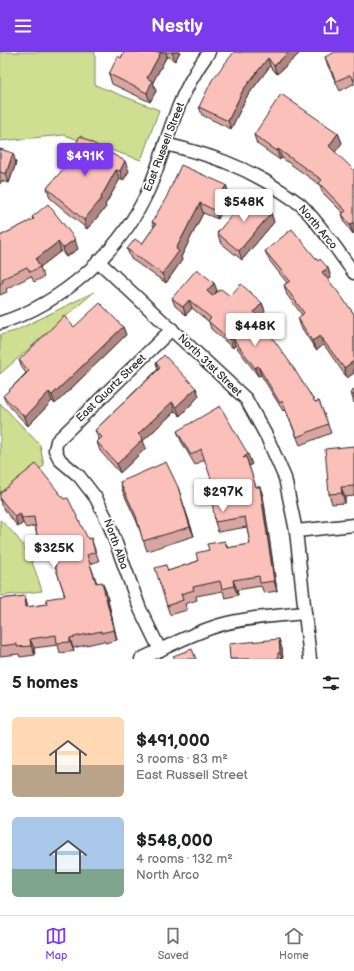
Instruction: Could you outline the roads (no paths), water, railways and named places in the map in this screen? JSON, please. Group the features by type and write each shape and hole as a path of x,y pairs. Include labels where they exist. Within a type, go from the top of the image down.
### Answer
{"street":[{"name":"East Russell Street","path":"0,323 31,311 53,298 77,281 118,240 136,213 148,191 187,88 209,52"},
{"name":"North Arco","path":"165,144 209,154 242,168 269,183 300,204 323,231 354,273"},
{"name":"North 31st Street","path":"98,261 246,399 268,437 285,478 296,531 310,659"},
{"name":"East Quartz Street","path":"54,450 57,441 172,329"},
{"name":"North Alba","path":"54,450 60,460 79,476 96,498 109,524 140,609 160,650"},
{"path":"296,531 354,525"},
{"path":"141,659 195,634 221,625 253,619 305,613"}]}
